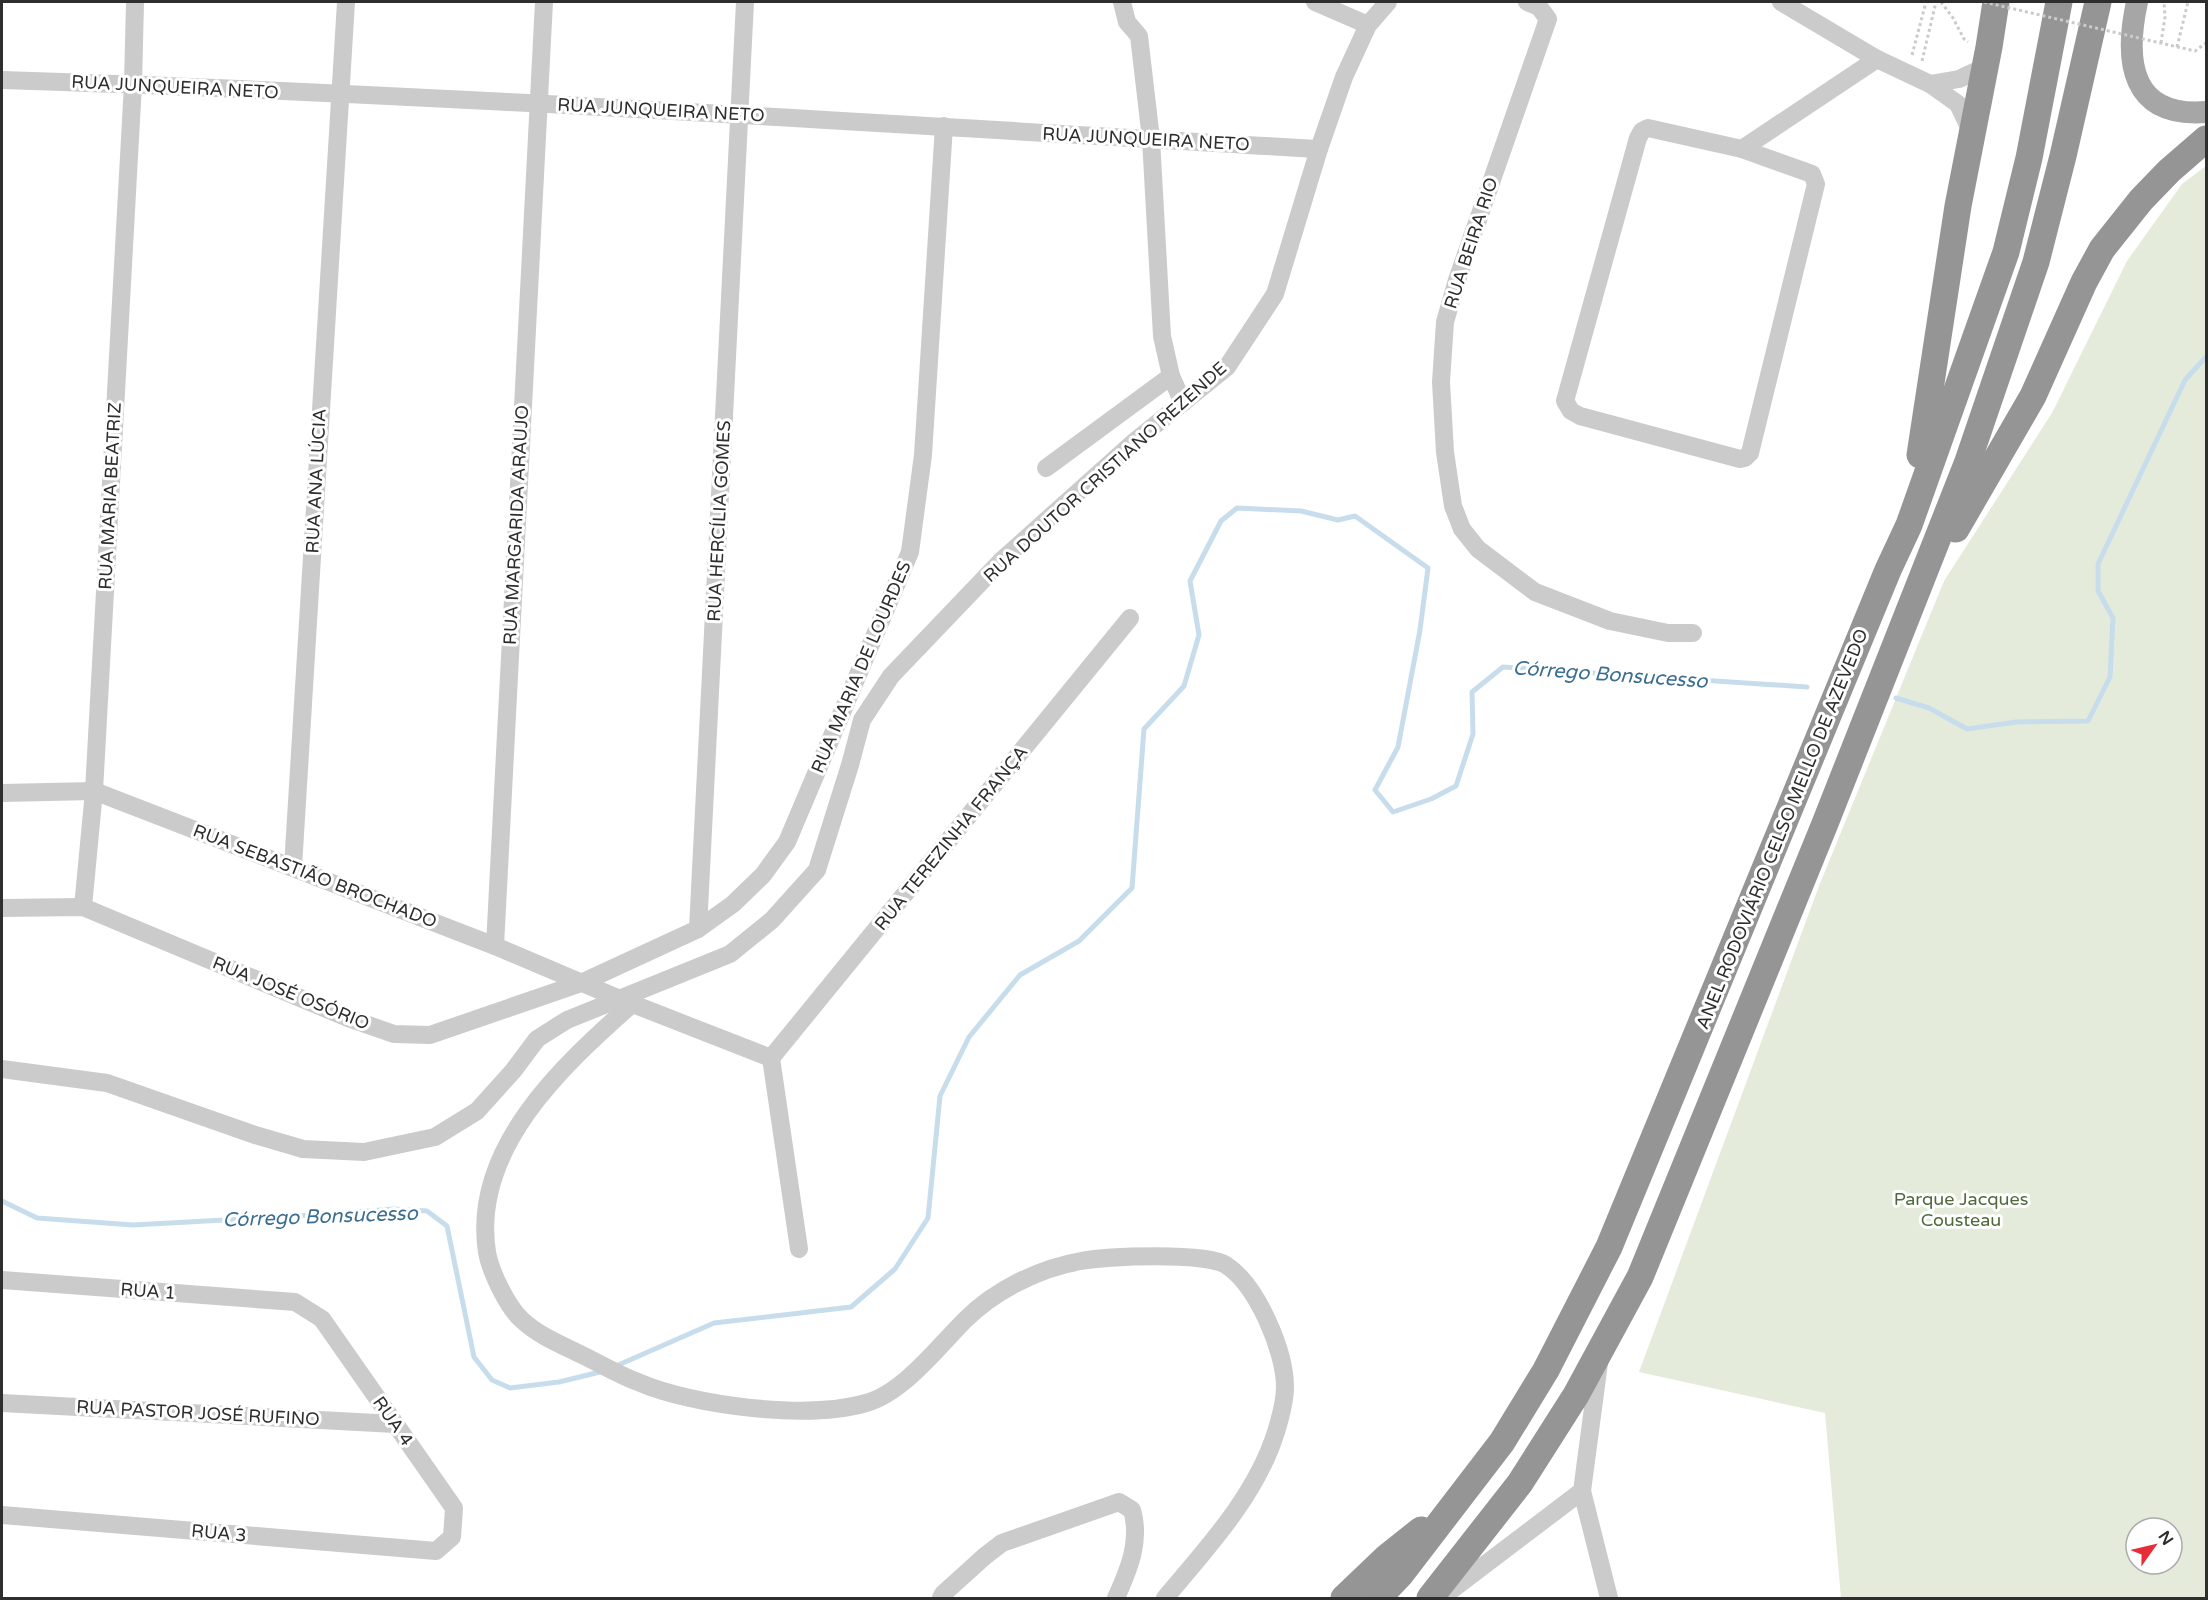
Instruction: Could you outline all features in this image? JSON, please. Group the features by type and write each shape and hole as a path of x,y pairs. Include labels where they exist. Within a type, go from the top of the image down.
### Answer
{"highway":[{"path":"1986,2 1987,56"},
{"path":"1909,525 1958,206 1996,2"},
{"name":"ANEL RODOVIÁRIO CELSO MELLO DE AZEVEDO","path":"1378,1599 1400,1575 1502,1442 1546,1370 1609,1247 1879,592 1909,525 2006,252 2029,158 2059,2"},
{"name":"ANEL RODOVIÁRIO CELSO MELLO DE AZEVEDO","path":"1430,1599 1520,1483 1576,1395 1640,1277 1824,826 1967,464 2036,262 2098,2"},
{"path":"1890,655 1967,509 2032,396 2084,282 2102,249 2141,200 2169,171 2206,139"},
{"path":"1344,1599 1387,1557 1451,1507"}],"main road":[{"path":"2137,2 2132,34 2132,63 2142,87 2153,101 2168,110 2206,112"}],"street":[{"name":"RUA MARIA BEATRIZ","path":"83,907 94,791 135,2"},
{"name":"RUA ANA LÚCIA","path":"293,867 345,2"},
{"name":"RUA MARGARIDA ARAUJO","path":"495,946 544,2"},
{"name":"RUA HERCÍLIA GOMES","path":"698,929 745,2"},
{"path":"1122,2 1127,21 1139,36 1151,139 1162,336 1172,376 1183,403"},
{"path":"1315,2 1368,25"},
{"name":"RUA DOUTOR CRISTIANO REZENDE","path":"2,1069 107,1083 255,1136 303,1149 364,1152 435,1137 477,1111 513,1071 537,1039 567,1020 626,1001 730,954 772,920 817,870 862,720 891,676 1002,560 1134,442 1227,367 1275,294 1319,149 1344,77 1368,25 1388,2"},
{"name":"RUA BEIRA RIO","path":"1527,2 1539,7 1548,19 1457,280 1445,322 1441,381 1445,452 1453,506 1462,529 1478,549 1535,592 1610,621 1668,633 1693,633"},
{"path":"1781,2 1877,59 1930,84 1958,104 1972,133"},
{"path":"1930,84 1959,79 1987,56"},
{"path":"1742,149 1812,174 1816,184 1750,453 1746,458 1740,459 1580,416 1571,411 1565,401 1638,138 1642,131 1648,128 1742,149 1877,59"},
{"name":"RUA JUNQUEIRA NETO","path":"2,80 537,103 1319,149"},
{"name":"RUA MARIA DE LOURDES","path":"581,983 698,929 733,904 763,875 787,842 909,552 923,455 944,126"},
{"path":"1046,468 1172,376"},
{"name":"RUA TEREZINHA FRANÇA","path":"771,1058 1130,618"},
{"name":"RUA SEBASTIÃO BROCHADO","path":"2,793 94,791 495,946 581,983 771,1058"},
{"name":"RUA JOSÉ OSÓRIO","path":"2,908 83,907 348,1018 394,1034 430,1035 581,983"},
{"path":"626,1001 612,1021 552,1081 509,1141 493,1176 484,1229 488,1259 503,1293 520,1319 551,1340 640,1383 697,1400 744,1407 820,1411 869,1403 901,1383 923,1364 969,1316 1006,1289 1038,1273 1081,1261 1175,1256 1226,1264 1246,1285 1268,1320 1281,1354 1285,1389 1275,1434 1255,1481 1219,1534 1165,1599"},
{"path":"771,1058 799,1249"},
{"name":"RUA 1","path":"2,1280 296,1302"},
{"name":"RUA 4","path":"296,1302 322,1319 454,1508 452,1537 436,1551"},
{"path":"1600,1353 1582,1491 1609,1599"},
{"name":"RUA PASTOR JOSÉ RUFINO","path":"2,1403 395,1424"},
{"path":"1441,1599 1582,1491"},
{"path":"941,1599 976,1563 1002,1543 1119,1502 1132,1510 1136,1526 1135,1547 1116,1599"},
{"name":"RUA 3","path":"2,1515 436,1551"}],"path":[{"path":"1911,61 1926,2"},
{"path":"1922,63 1936,2"},
{"path":"1941,2 1964,39 1987,56"},
{"path":"1986,2 2195,51 2206,43"},
{"path":"2161,44 2165,17 2164,2"},
{"path":"2177,47 2188,2"}],"green space":[{"name":"Parque Jacques Cousteau","path":"2206,166 2206,1598 1841,1598 1825,1413 1639,1372 1819,886 1944,581 2052,413 2127,261 2182,184"}],"waterway":[{"name":"Córrego Bonsucesso","path":"1896,698 1929,708 1967,729 2016,722 2088,721 2110,677 2113,618 2098,591 2098,564 2185,380 2206,357"},
{"name":"Córrego Bonsucesso","path":"616,1366 714,1323 851,1307 895,1269 928,1218 940,1096 969,1037 1020,975 1079,941 1132,888 1144,729 1184,686 1199,635 1190,581 1221,521 1237,508 1301,511 1338,520 1355,516 1428,568 1420,630 1398,747 1375,790 1393,812 1431,799 1456,786 1473,734 1472,692 1503,667 1807,687"},
{"name":"Córrego Bonsucesso","path":"2,1201 37,1218 133,1225 393,1209 427,1211 447,1226 474,1357 492,1380 510,1388 559,1382 604,1371"}]}
